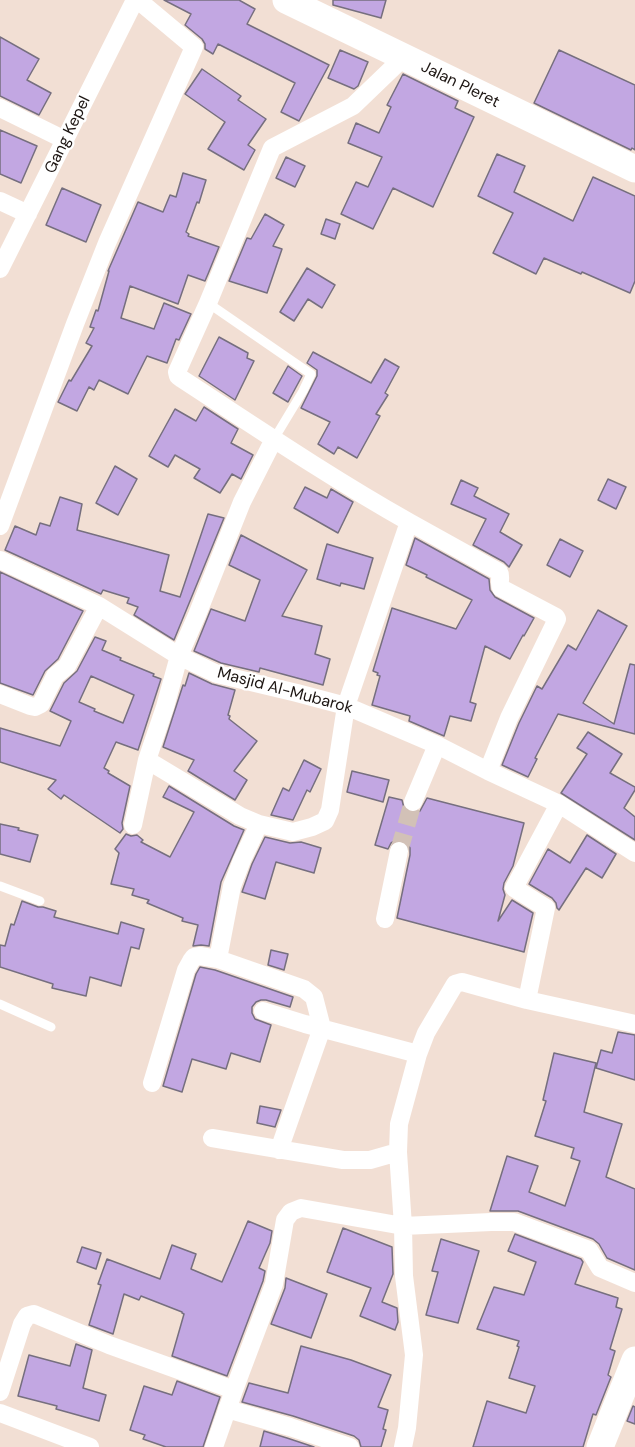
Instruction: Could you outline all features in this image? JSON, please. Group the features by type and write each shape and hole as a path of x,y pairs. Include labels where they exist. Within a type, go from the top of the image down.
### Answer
{"main road":[{"name":"Jalan Pleret","path":"286,0 635,169"},
{"path":"600,1447 635,1360"}],"street":[{"name":"Gang Kepel","path":"0,269 136,0"},
{"path":"0,526 107,243 194,47 136,0"},
{"path":"404,57 353,106 272,148 208,303 178,368 178,376 381,506 499,572 501,588 556,617 509,718 488,771"},
{"path":"0,108 65,140"},
{"path":"0,201 28,214"},
{"path":"133,825 147,760 165,708 179,656 242,502 274,439"},
{"path":"147,760 240,816 259,824 293,832 325,821 330,810 346,706 409,522"},
{"name":"Masjid Al-Mubarok","path":"0,560 99,606 179,656 217,674 346,706 437,745 559,804 635,853"},
{"path":"0,694 30,706 35,707 40,704 55,676 67,666 99,606"},
{"path":"412,802 437,745"},
{"path":"527,1000 546,909 514,888 559,804"},
{"path":"218,959 232,886 259,824"},
{"path":"385,919 399,851"},
{"path":"152,1083 186,970 195,957 218,959 304,989 314,997 322,1028 279,1150"},
{"path":"403,1447 414,1355 404,1276 404,1226 398,1152 399,1124 426,1033 455,984 462,982 527,1000 635,1024"},
{"path":"263,1011 418,1054"},
{"path":"212,1138 344,1160 370,1160 398,1152"},
{"path":"214,1447 274,1284 285,1220 291,1212 301,1208 404,1226 514,1222 589,1251 600,1268 635,1283"},
{"path":"0,1392 22,1324 27,1316 34,1314 109,1345 234,1390"},
{"path":"227,1409 350,1447"},
{"path":"0,1413 90,1447"}],"lane":[{"path":"208,303 311,374 274,439"},
{"path":"0,886 40,901"},
{"path":"0,1004 51,1027"}],"building":[{"path":"164,0 239,0 255,9 247,24 329,65 299,121 281,112 295,83 218,44 213,54 205,49 202,39 185,25 191,14"},
{"path":"333,0 386,0 381,18 333,5"},
{"path":"0,37 39,59 27,80 51,93 39,115 0,96"},
{"path":"340,50 368,62 358,86 354,89 328,78"},
{"path":"559,50 635,85 635,150 534,103"},
{"path":"202,69 241,96 238,100 266,119 248,145 255,150 244,170 208,149 225,122 185,94"},
{"path":"403,74 458,101 455,108 474,117 433,207 393,188 373,229 341,214 356,182 368,187 382,157 348,143 356,123 379,133 391,107 387,105"},
{"path":"0,130 37,146 21,183 0,174"},
{"path":"497,154 525,166 514,192 573,221 593,177 635,196 635,281 630,293 544,258 536,274 493,253 513,213 478,196"},
{"path":"286,157 305,166 295,187 276,178"},
{"path":"183,173 206,180 186,232 188,236 219,247 208,274 205,281 188,275 178,304 130,286 121,318 154,329 164,303 191,314 179,340 176,339 167,363 147,356 128,394 99,380 94,390 89,387 77,411 58,402 69,380 71,381 92,346 86,343 94,328 90,327 96,310 98,311 108,271 138,202 163,212 170,195 176,197"},
{"path":"62,188 101,205 86,242 46,225"},
{"path":"265,214 284,225 273,246 282,249 267,293 229,281 247,238 251,239"},
{"path":"326,219 340,224 335,239 321,234"},
{"path":"307,268 335,285 322,308 308,299 294,321 280,312"},
{"path":"219,337 248,353 247,358 254,361 235,400 199,376"},
{"path":"313,352 371,383 385,359 399,367 385,393 388,395 376,414 380,416 357,458 338,447 334,454 318,444 330,422 301,408 317,376 317,370 307,363"},
{"path":"288,366 302,376 288,402 273,393"},
{"path":"204,407 238,429 231,443 253,455 241,479 232,474 220,493 194,478 200,469 175,455 168,467 149,456 175,409 196,421"},
{"path":"115,466 137,479 118,515 96,503"},
{"path":"608,479 626,487 616,509 598,500"},
{"path":"461,480 478,488 474,496 509,514 500,532 522,545 509,567 473,545 486,519 451,504"},
{"path":"305,487 327,498 331,489 353,502 338,533 294,508"},
{"path":"60,497 82,504 77,530 169,555 160,591 180,597 208,514 224,518 174,640 134,615 138,607 127,603 129,598 103,590 101,594 5,550 15,526 36,535 40,523 50,526"},
{"path":"241,535 307,570 282,616 322,626 315,654 330,659 323,685 260,668 259,672 221,663 194,651 211,609 245,621 260,580 229,565"},
{"path":"415,538 489,579 490,590 495,597 534,618 510,659 485,646 470,702 476,704 471,721 450,716 444,736 409,721 410,716 372,705 380,676 373,671 392,608 456,629 472,600 406,565"},
{"path":"560,539 583,551 570,577 547,565"},
{"path":"327,544 373,558 364,589 341,583 340,586 317,579"},
{"path":"0,572 83,611 58,659 45,671 33,695 0,683"},
{"path":"598,610 627,626 583,703 614,724 630,664 635,665 635,734 558,714 535,758 537,759 528,777 502,765 537,686 542,689 568,645 576,650"},
{"path":"95,637 106,641 102,650 161,679 138,750 116,742 104,768 109,771 108,773 130,786 122,823 123,829 120,833 64,795 61,799 48,789 56,780 0,762 0,728 60,746 71,721 50,711 64,683 77,671","holes":["91,676 134,695 123,723 79,702"]},
{"path":"189,673 212,684 235,690 229,719 257,741 234,771 247,780 235,800 188,771 194,760 163,747"},
{"path":"588,732 622,754 610,773 635,787 624,808 635,817 635,840 561,793 587,754 577,748"},
{"path":"304,760 321,769 310,792 307,790 293,820 271,815 283,788 289,791"},
{"path":"352,771 389,780 383,802 347,792"},
{"path":"169,786 244,830 221,882 209,946 193,946 198,925 182,921 183,918 147,903 149,900 132,895 134,889 111,884 119,853 115,849 126,834 137,835 143,840 141,842 170,857 194,812 163,797"},
{"path":"389,797 402,800 404,808 409,813 420,811 427,798 524,823 513,866 504,883 505,895 498,921 512,900 533,913 524,952 397,918 410,848 401,840 391,843 388,849 375,845"},
{"path":"0,824 38,835 30,862 0,854"},
{"path":"587,835 616,854 602,878 586,868 559,910 552,898 529,884 548,849 570,863"},
{"path":"265,837 290,843 301,842 321,848 314,873 276,862 265,899 242,892"},
{"path":"22,901 56,911 54,917 118,934 121,922 144,929 139,949 131,947 121,986 90,977 86,996 52,988 53,984 0,967 0,945 5,946 11,924 14,925"},
{"path":"271,950 288,954 284,970 268,965"},
{"path":"200,967 293,997 290,1007 261,1000 252,1007 255,1019 271,1025 260,1062 231,1053 226,1069 192,1059 182,1092 163,1086"},
{"path":"618,1032 635,1035 635,1080 596,1068 601,1050 612,1053"},
{"path":"554,1053 596,1063 584,1112 622,1124 606,1177 635,1189 635,1270 607,1258 599,1244 593,1239 518,1211 490,1211 507,1156 538,1166 529,1192 565,1206 580,1161 571,1158 574,1148 535,1136 546,1101 543,1100"},
{"path":"260,1106 281,1110 275,1127 257,1123"},
{"path":"248,1221 272,1231 270,1243 259,1268 265,1271 263,1281 227,1376 172,1356 184,1314 141,1296 139,1300 124,1294 113,1334 89,1325 101,1285 98,1284 107,1259 160,1279 172,1245 196,1254 191,1269 222,1282"},
{"path":"343,1228 392,1247 393,1274 382,1302 397,1308 398,1322 395,1330 360,1316 371,1288 327,1272"},
{"path":"515,1234 581,1259 583,1262 575,1284 618,1298 616,1307 622,1309 610,1349 615,1351 608,1375 611,1377 596,1415 593,1414 583,1447 473,1447 487,1401 526,1413 535,1386 509,1378 519,1341 477,1329 494,1287 524,1295 536,1262 508,1251"},
{"path":"441,1239 479,1251 458,1323 426,1315 438,1272 432,1271"},
{"path":"82,1247 101,1253 96,1269 77,1262"},
{"path":"286,1278 327,1294 311,1338 271,1324 285,1288"},
{"path":"76,1344 92,1350 83,1388 106,1395 99,1421 56,1409 57,1406 18,1396 29,1355 70,1366"},
{"path":"301,1346 351,1360 391,1375 378,1407 388,1410 381,1447 361,1447 359,1440 354,1436 242,1402 249,1383 288,1393"},
{"path":"177,1381 220,1397 203,1447 166,1447 143,1439 145,1435 130,1430 144,1386 172,1395"},
{"path":"633,1406 635,1407 635,1424 627,1421"},
{"path":"264,1431 287,1438 314,1447 260,1447"}],"tunnel":[{"path":"399,851 413,802"}]}
